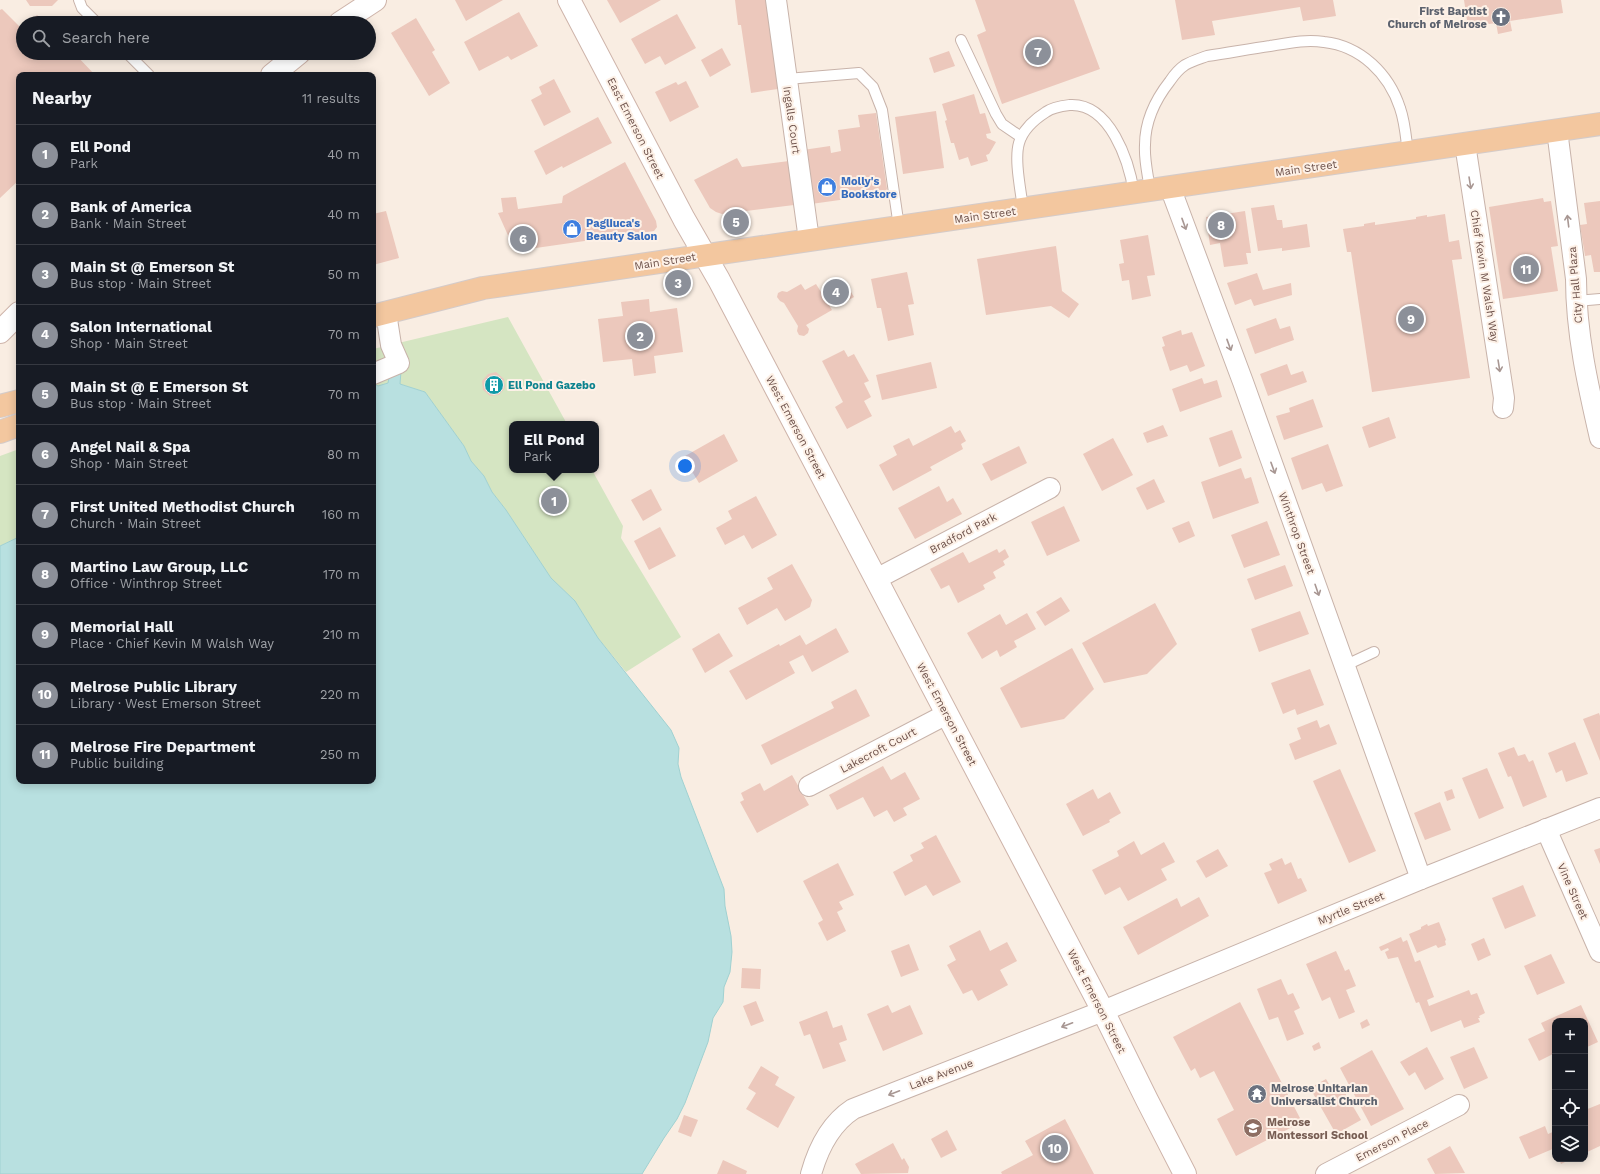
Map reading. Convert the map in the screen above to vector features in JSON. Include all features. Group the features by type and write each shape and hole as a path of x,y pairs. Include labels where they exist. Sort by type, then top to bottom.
{"main road":[{"name":"Main Street","path":"380,314 483,288 1600,124"},
{"path":"0,406 16,402"},
{"path":"0,432 16,426"}],"street":[{"name":"East Emerson Street","path":"569,0 684,220 705,255"},
{"name":"Ingalls Court","path":"776,0 809,240"},
{"path":"348,16 361,4"},
{"path":"276,72 290,60"},
{"name":"City Hall Plaza","path":"1557,130 1576,279 1576,301 1579,333 1600,438"},
{"name":"Chief Kevin M Walsh Way","path":"1465,144 1504,398 1503,408"},
{"name":"Winthrop Street","path":"1151,190 1248,396 1421,880"},
{"name":"West Emerson Street","path":"705,255 1103,1011 1185,1174"},
{"path":"376,373 399,362 380,314"},
{"path":"0,332 16,316"},
{"name":"Bradford Park","path":"876,579 1050,488"},
{"name":"Lakecroft Court","path":"809,786 947,714"},
{"name":"Myrtle Street","path":"1103,1011 1600,808"},
{"name":"Vine Street","path":"1546,829 1600,952"},
{"name":"Lake Avenue","path":"811,1174 820,1148 832,1128 839,1119 853,1109 1103,1011"},
{"name":"Emerson Place","path":"1326,1174 1459,1105"}],"lane":[{"path":"79,0 82,8 89,16"},
{"path":"961,40 1002,124 1021,137"},
{"path":"1151,190 1145,147 1147,126 1157,98 1175,73 1193,60 1207,56 1299,42 1325,42 1340,45 1353,50 1380,71 1400,108 1408,153"},
{"path":"134,60 146,72"},
{"path":"787,79 859,73 873,87 882,110 899,227"},
{"path":"1023,209 1018,150 1021,137 1035,120 1050,110 1062,106 1084,106 1092,110 1109,128 1126,157 1151,190"},
{"path":"1576,301 1600,299"},
{"path":"1344,666 1374,652"}],"green space":[{"path":"508,317 565,421 509,421 509,473 594,473 623,526 621,538 681,637 626,672 598,638 575,601 551,578 506,510 492,492 484,476 471,461 464,446 425,392 400,384 401,371 388,383 378,386 376,385 376,348"},
{"path":"16,450 16,538 0,546 0,456"}],"water":[{"path":"401,371 400,384 425,392 464,446 471,461 484,476 492,492 506,510 551,578 575,601 598,638 671,730 679,748 678,764 681,777 724,889 732,952 730,972 724,987 723,1002 713,1018 708,1042 685,1103 677,1119 642,1174 0,1174 0,546 16,538 16,784 376,784 376,385 378,386 388,383 390,372"}],"building":[{"path":"26,0 58,0 52,6 30,6"},
{"path":"455,0 503,0 466,21"},
{"path":"607,0 661,0 620,23"},
{"path":"735,0 766,0 778,89 751,93 741,25 738,25"},
{"path":"975,0 1074,0 1100,69 1002,104 977,35 986,31"},
{"path":"1175,0 1333,0 1336,16 1303,21 1300,7 1212,21 1215,35 1182,40"},
{"name":"First Baptist Church of Melrose","path":"1464,0 1561,0 1563,13 1510,21 1512,31 1498,34 1496,23 1468,27"},
{"path":"2,9 16,23 16,60 81,60 92,72 16,72 16,183 0,198 0,10"},
{"path":"519,12 538,46 511,60 508,56 479,71 464,42"},
{"path":"677,14 696,48 665,65 660,56 645,64 631,39"},
{"path":"416,18 435,50 432,52 450,83 429,96 391,33"},
{"path":"722,48 731,65 710,77 701,60"},
{"path":"949,51 955,66 934,73 929,58"},
{"path":"554,79 571,112 544,126 531,100 542,94 539,87"},
{"path":"686,81 699,107 670,122 655,92 676,82 678,85"},
{"path":"974,94 980,114 985,113 991,133 986,134 987,138 996,142 989,154 986,155 988,161 971,166 968,157 959,160 954,143 951,143 945,121 947,120 942,104"},
{"path":"936,111 944,168 903,174 895,117"},
{"path":"876,113 887,189 883,194 811,204 803,150 830,146 831,153 841,151 838,130 860,127 858,115"},
{"path":"598,117 612,143 546,175 534,151"},
{"path":"737,158 742,167 789,161 794,205 722,214 710,208 694,180"},
{"path":"625,162 656,221 657,227 654,231 515,251 498,213 503,212 501,198 516,197 518,209 562,203 563,196"},
{"path":"1543,198 1544,202 1551,201 1558,246 1551,247 1558,291 1503,299 1489,207"},
{"path":"1600,201 1600,272 1594,272 1591,255 1585,256 1580,225 1587,224 1584,203"},
{"path":"1274,205 1277,220 1282,220 1283,228 1307,224 1310,247 1282,251 1282,248 1258,251 1251,208"},
{"path":"386,211 399,258 376,264 376,213"},
{"path":"1245,211 1251,253 1246,253 1248,264 1224,267 1220,243 1210,245 1206,217"},
{"path":"1445,214 1449,242 1459,240 1462,259 1452,260 1470,378 1372,392 1351,252 1347,252 1343,229 1364,226 1364,224 1375,222 1375,225 1416,219 1416,217 1427,215 1427,217"},
{"path":"1148,235 1155,275 1147,276 1151,296 1132,300 1129,280 1122,281 1119,264 1124,263 1120,240"},
{"path":"1056,246 1062,291 1079,304 1069,318 1051,306 986,315 977,259"},
{"path":"907,272 914,304 908,305 914,335 888,341 881,308 877,308 871,279"},
{"path":"1257,273 1263,290 1291,283 1292,295 1254,306 1251,299 1235,305 1227,283"},
{"path":"844,280 854,297 843,303 841,299 829,305 832,310 806,325 809,329 808,333 804,336 799,335 797,331 798,326 784,303 777,297 778,293 782,291 787,292 801,284 805,290 816,284 821,292"},
{"path":"649,299 650,312 677,308 683,352 654,356 656,373 634,376 632,359 603,362 598,319 623,316 621,302"},
{"path":"1276,318 1280,329 1290,326 1294,340 1255,354 1246,329"},
{"path":"1181,330 1182,335 1192,332 1205,366 1190,372 1187,365 1170,371 1162,347 1165,346 1162,337"},
{"path":"844,350 848,357 854,354 869,381 864,383 871,397 864,401 872,416 847,429 835,407 843,402 822,361"},
{"path":"931,362 937,388 882,400 876,375"},
{"path":"1287,364 1291,375 1303,371 1307,382 1268,396 1260,374"},
{"name":"Ell Pond Gazebo","path":"496,372 504,379 505,388 499,395 490,396 483,390 482,381 488,374"},
{"path":"1202,378 1204,384 1217,380 1222,397 1180,412 1172,389"},
{"path":"1313,399 1323,427 1284,440 1276,416 1290,412 1289,408"},
{"path":"1389,417 1396,438 1369,448 1362,427"},
{"path":"1163,425 1168,436 1147,443 1143,433"},
{"path":"951,426 955,433 960,430 966,441 961,444 963,449 930,467 932,470 893,491 879,465 897,455 893,446 909,438 913,446"},
{"path":"1232,430 1242,458 1219,467 1209,438"},
{"path":"724,434 738,461 699,483 693,473 686,476 678,460"},
{"path":"1113,438 1133,475 1102,491 1083,454"},
{"path":"1328,444 1343,486 1326,492 1322,483 1302,490 1291,458"},
{"path":"1019,446 1027,463 991,481 982,464"},
{"path":"1241,468 1245,479 1251,477 1259,503 1213,519 1201,482"},
{"path":"1154,479 1165,502 1147,510 1136,488"},
{"path":"939,486 947,502 953,498 962,514 915,539 898,508"},
{"path":"651,489 662,510 643,521 631,500"},
{"path":"756,496 777,535 752,549 744,535 725,545 716,528 732,519 728,511"},
{"path":"1064,506 1080,541 1047,556 1031,522"},
{"path":"1189,521 1195,536 1179,543 1172,528"},
{"path":"1267,521 1280,555 1244,568 1231,535"},
{"path":"660,527 676,556 649,570 634,541"},
{"path":"997,549 999,553 1005,549 1009,557 1003,561 1005,565 993,572 996,578 983,585 985,589 958,603 949,585 941,589 930,569 963,552 969,563"},
{"path":"792,564 812,600 810,607 785,621 777,608 747,625 738,608 773,589 767,578"},
{"path":"1285,565 1293,586 1255,600 1247,579"},
{"path":"1061,597 1070,611 1045,626 1036,612"},
{"path":"1155,603 1177,644 1147,674 1104,683 1082,643"},
{"path":"1300,611 1309,634 1259,652 1251,629"},
{"path":"1027,613 1036,629 1014,641 1017,647 1000,657 997,650 982,659 967,633 1000,614 1006,625"},
{"path":"836,628 849,652 812,672 803,655 789,662 795,673 746,700 729,671 779,644 780,646 800,635 806,645"},
{"path":"719,633 733,656 705,673 692,649"},
{"path":"1072,648 1094,689 1064,719 1021,728 1000,688"},
{"path":"1310,669 1324,705 1297,715 1295,709 1283,714 1271,683"},
{"path":"856,689 870,716 771,765 761,745 834,708 831,702"},
{"path":"1599,713 1600,716 1600,761 1583,719"},
{"path":"1317,720 1320,728 1329,724 1337,744 1295,760 1289,744 1301,739 1297,728"},
{"path":"1575,742 1588,774 1566,782 1562,770 1556,773 1548,753"},
{"path":"1514,747 1518,756 1525,754 1529,762 1533,760 1547,797 1523,807 1511,776 1508,777 1498,753"},
{"path":"883,766 891,780 905,772 920,799 903,808 907,815 894,822 887,810 874,817 863,797 837,810 829,795"},
{"path":"1487,768 1504,808 1479,819 1462,778"},
{"path":"1340,769 1376,851 1349,863 1313,781"},
{"path":"792,775 809,805 757,833 740,802 744,800 741,793 760,783 764,791"},
{"path":"1093,789 1098,799 1110,792 1121,813 1109,820 1110,822 1083,836 1066,804"},
{"path":"1452,789 1455,798 1447,801 1444,792"},
{"path":"1440,802 1451,830 1425,840 1414,813"},
{"path":"936,835 961,882 933,896 926,885 905,896 893,872 913,861 910,855 924,848 921,843"},
{"path":"1134,841 1141,855 1164,842 1175,862 1161,869 1167,880 1128,901 1120,887 1105,895 1092,870 1119,856 1117,851"},
{"path":"1600,848 1600,864 1594,850"},
{"path":"1218,849 1228,866 1206,878 1196,861"},
{"path":"1282,858 1285,865 1291,862 1298,879 1301,878 1307,891 1278,904 1264,873 1272,870 1269,864"},
{"path":"838,863 854,895 839,902 843,909 837,912 846,931 827,941 818,923 823,920 803,881"},
{"path":"1523,885 1536,916 1505,929 1492,898"},
{"path":"1199,897 1209,916 1138,955 1123,927 1177,898 1181,907"},
{"path":"1439,922 1446,940 1446,945 1438,948 1436,945 1417,953 1409,934 1421,929 1421,927 1427,924 1428,926"},
{"path":"980,930 990,951 1007,942 1017,961 1000,970 1008,985 978,1001 972,990 963,994 947,965 956,960 949,946"},
{"path":"1401,937 1403,942 1407,940 1415,962 1420,960 1434,997 1427,1000 1429,1006 1469,990 1471,995 1477,993 1485,1013 1479,1016 1480,1018 1478,1018 1480,1022 1464,1028 1461,1020 1431,1032 1419,1002 1416,1003 1398,957 1388,959 1385,952 1389,950 1388,948 1381,951 1379,947"},
{"path":"1484,938 1491,955 1478,961 1471,944"},
{"path":"909,944 919,970 901,977 891,951"},
{"path":"1336,951 1345,971 1349,969 1356,986 1346,990 1355,1012 1339,1019 1330,997 1322,1001 1306,964"},
{"path":"1551,954 1565,983 1537,995 1524,966"},
{"path":"742,968 761,969 760,989 741,988"},
{"path":"1281,979 1288,995 1293,993 1300,1008 1294,1011 1304,1034 1287,1041 1278,1017 1269,1020 1257,989"},
{"path":"756,1001 764,1021 751,1026 743,1006"},
{"name":"Melrose Unitarian Universalist Church","path":"1240,1002 1302,1122 1236,1156 1217,1119 1234,1110 1214,1071 1200,1078 1195,1068 1191,1071 1173,1037"},
{"path":"888,1005 892,1013 910,1005 923,1034 883,1051 867,1014"},
{"path":"1581,1005 1587,1018 1552,1018"},
{"path":"827,1011 833,1028 842,1025 847,1040 839,1043 846,1061 823,1069 810,1034 804,1036 799,1022"},
{"path":"1552,1018 1552,1054 1539,1061 1528,1039 1545,1031 1541,1023"},
{"path":"1367,1019 1370,1025 1362,1029 1360,1023"},
{"path":"1588,1020 1598,1042 1588,1047"},
{"path":"1319,1042 1321,1048 1314,1051 1312,1046"},
{"path":"1427,1047 1444,1079 1425,1090 1415,1072 1409,1076 1400,1062"},
{"path":"1474,1047 1488,1078 1464,1089 1450,1057"},
{"path":"1372,1050 1404,1109 1371,1126 1340,1068"},
{"path":"761,1066 779,1077 775,1085 795,1097 778,1128 746,1109 756,1093 748,1088"},
{"path":"1326,1079 1333,1091 1341,1086 1361,1120 1336,1134 1310,1088"},
{"path":"1600,1104 1600,1146 1588,1152 1588,1126 1588,1109"},
{"path":"684,1115 698,1120 691,1137 678,1132"},
{"path":"1065,1119 1094,1174 1002,1174 1001,1172 1033,1155 1025,1141"},
{"path":"1545,1126 1548,1134 1552,1132 1552,1149 1529,1159 1519,1137"},
{"path":"947,1130 957,1150 941,1158 931,1139"},
{"path":"893,1143 902,1160 904,1158 909,1167 908,1173 861,1174 855,1164"},
{"path":"1450,1146 1465,1173 1435,1174 1427,1159"},
{"path":"723,1160 747,1171 746,1174 717,1174"}],"place":[{"name":"First Baptist Church of Melrose","path":"1501,17"},
{"name":"First United Methodist Church","path":"1038,52"},
{"name":"Molly's Bookstore","path":"827,187"},
{"name":"Main St @ E Emerson St","path":"736,222"},
{"name":"Martino Law Group, LLC","path":"1221,225"},
{"name":"Pagliuca's Beauty Salon","path":"572,229"},
{"name":"Angel Nail & Spa","path":"523,239"},
{"name":"Melrose Fire Department","path":"1526,269"},
{"name":"Main St @ Emerson St","path":"678,283"},
{"name":"Salon International","path":"836,292"},
{"name":"Memorial Hall","path":"1411,319"},
{"name":"Bank of America","path":"640,336"},
{"name":"Ell Pond Gazebo","path":"494,385"},
{"name":"Ell Pond","path":"554,501"},
{"name":"Melrose Unitarian Universalist Church","path":"1257,1094"},
{"name":"Melrose Montessori School","path":"1253,1128"},
{"name":"Melrose Public Library","path":"1055,1148"}]}
